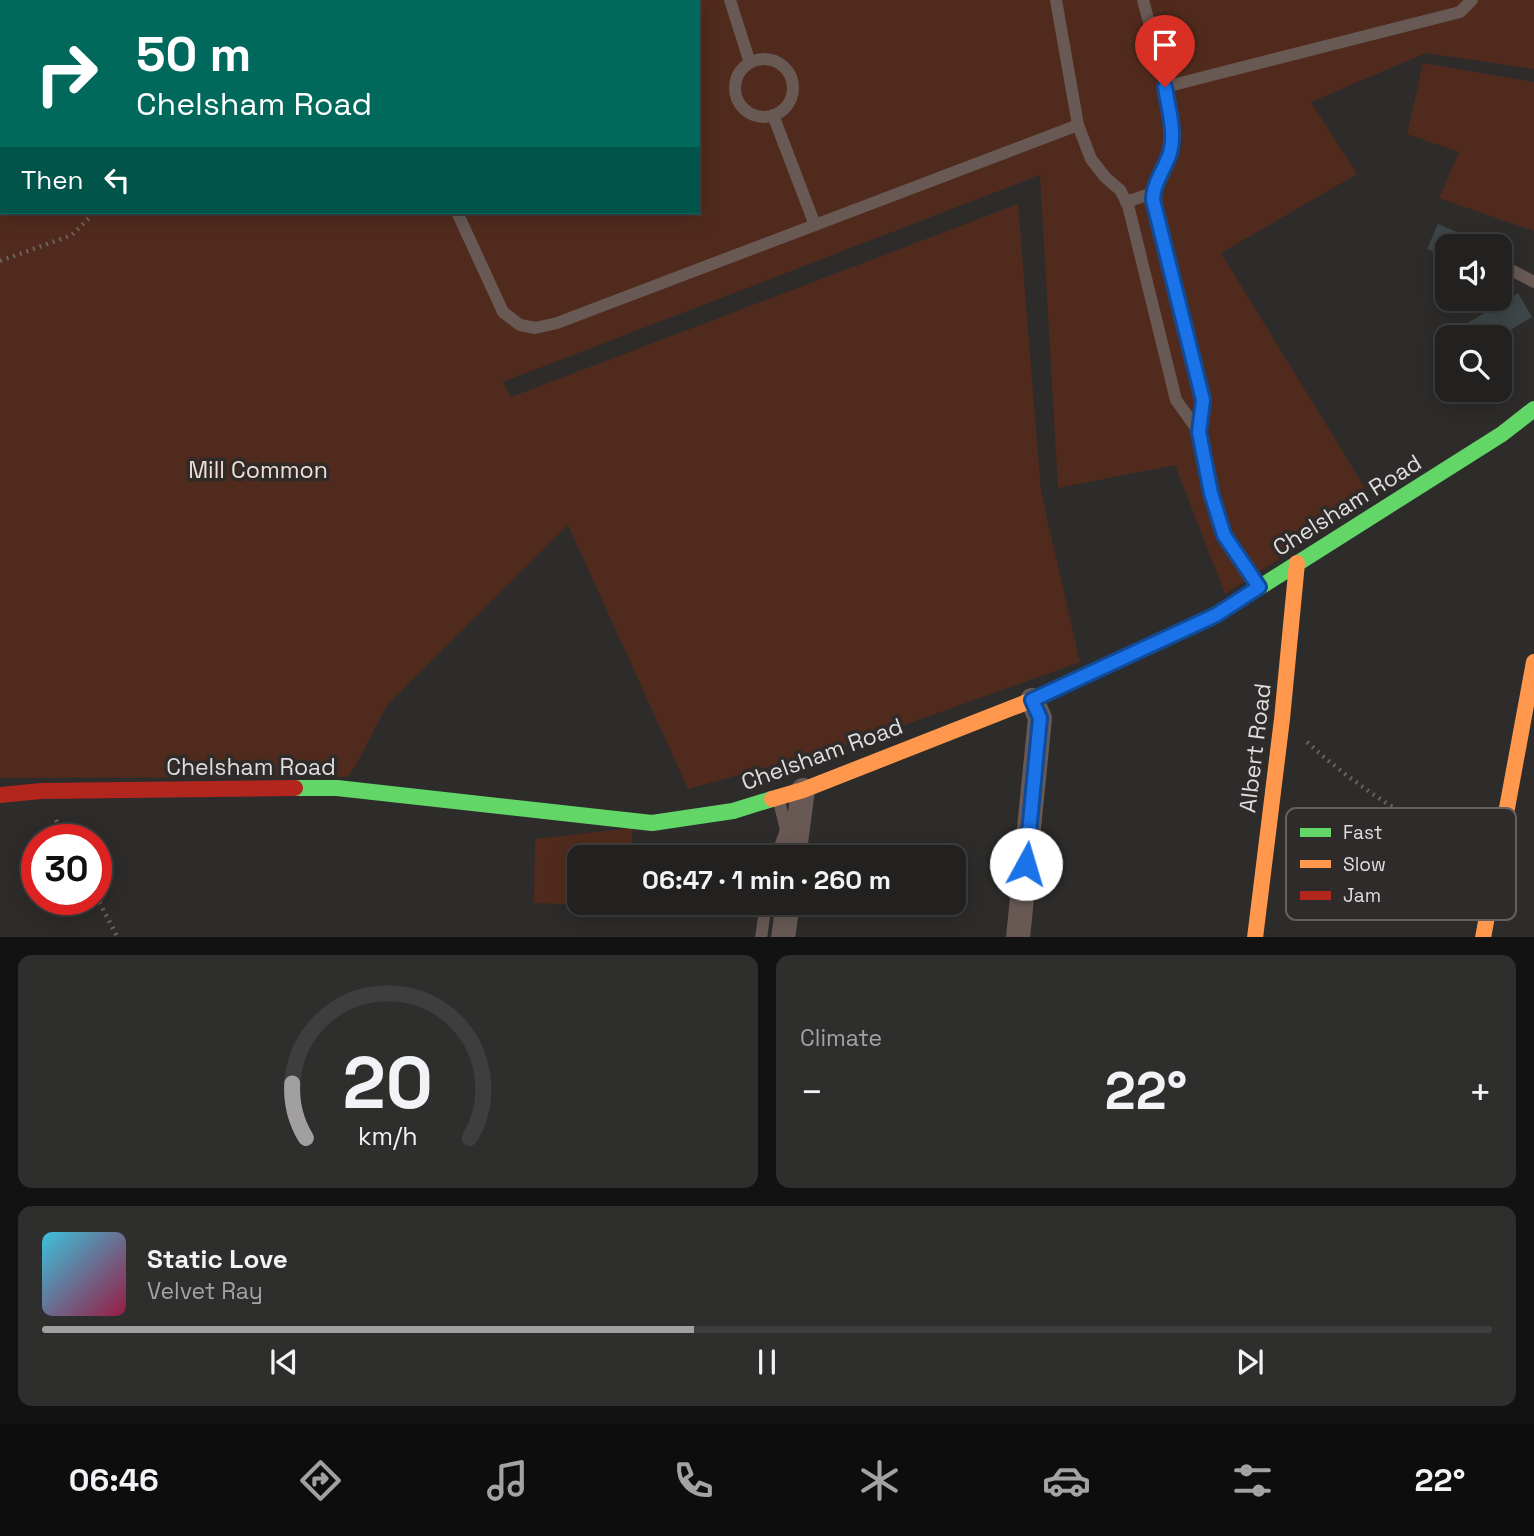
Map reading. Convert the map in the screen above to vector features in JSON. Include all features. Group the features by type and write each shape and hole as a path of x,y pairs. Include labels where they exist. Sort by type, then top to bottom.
{"street":[{"name":"Chelsham Road","path":"0,795 41,791 337,788 652,823 733,811 803,790 1032,700 1216,615 1502,434 1534,409"},
{"name":"Albert Road","path":"1255,937 1282,719 1297,563"},
{"path":"1507,808 1534,662"},
{"path":"1018,937 1040,718 1032,700"},
{"path":"796,845 803,790"},
{"path":"783,937 786,915"}],"lane":[{"path":"730,0 750,62"},
{"path":"1056,0 1078,125 1091,159 1105,177 1121,190 1126,202 1175,400 1199,432"},
{"path":"1143,0 1165,87 1171,124 1170,152 1153,193 1203,400 1199,432 1211,493 1224,535 1259,587"},
{"path":"1165,87 1460,12 1472,0"},
{"path":"768,60 777,63 790,77 792,95 788,104 773,116 764,117 746,111 736,95 737,77 750,62 768,60"},
{"path":"773,116 815,225"},
{"path":"458,214 503,312 520,325 535,328 557,323 1078,125"},
{"path":"1126,202 1153,193"},
{"path":"1512,271 1534,282"},
{"path":"778,797 786,830 781,845"},
{"path":"761,937 764,915"}],"path":[{"path":"0,261 72,235 92,214"},
{"path":"1282,719 1326,759 1394,808"},
{"path":"106,915 118,937"}],"green space":[{"name":"Mill Common","path":"700,0 1534,0 1534,69 1426,53 1311,102 1357,174 1221,253 1365,488 1366,503 1225,594 1175,465 1058,488 1040,175 503,382 511,397 1018,204 1041,492 1080,662 854,743 688,789 568,525 387,705 355,767 347,777 0,778 0,214 700,214"},
{"path":"1423,63 1534,82 1534,231 1439,198 1459,152 1407,134"},
{"path":"633,828 631,845 567,845 567,904 534,903 535,839"}],"building":[{"path":"1438,224 1462,234 1435,234 1435,252 1427,249"},
{"path":"1518,293 1532,317 1512,329 1512,325 1467,325 1488,311 1512,311 1512,297"}],"traffic: fast":[{"path":"1260,587 1502,434 1534,409"},
{"path":"295,788 337,788 652,823 733,811 772,799"}],"traffic: slow":[{"path":"1255,937 1282,719 1297,563"},
{"path":"772,799 803,790 1032,700 1216,615 1260,587"},
{"path":"1507,808 1534,662"},
{"path":"1483,937 1486,920"}],"traffic: jam":[{"path":"0,795 41,791 295,788"}],"route":[{"path":"1026,864 1040,718 1032,700 1216,615 1259,587 1224,535 1211,493 1199,432 1203,400 1153,200 1153,193 1170,152 1171,124 1165,87"}]}
